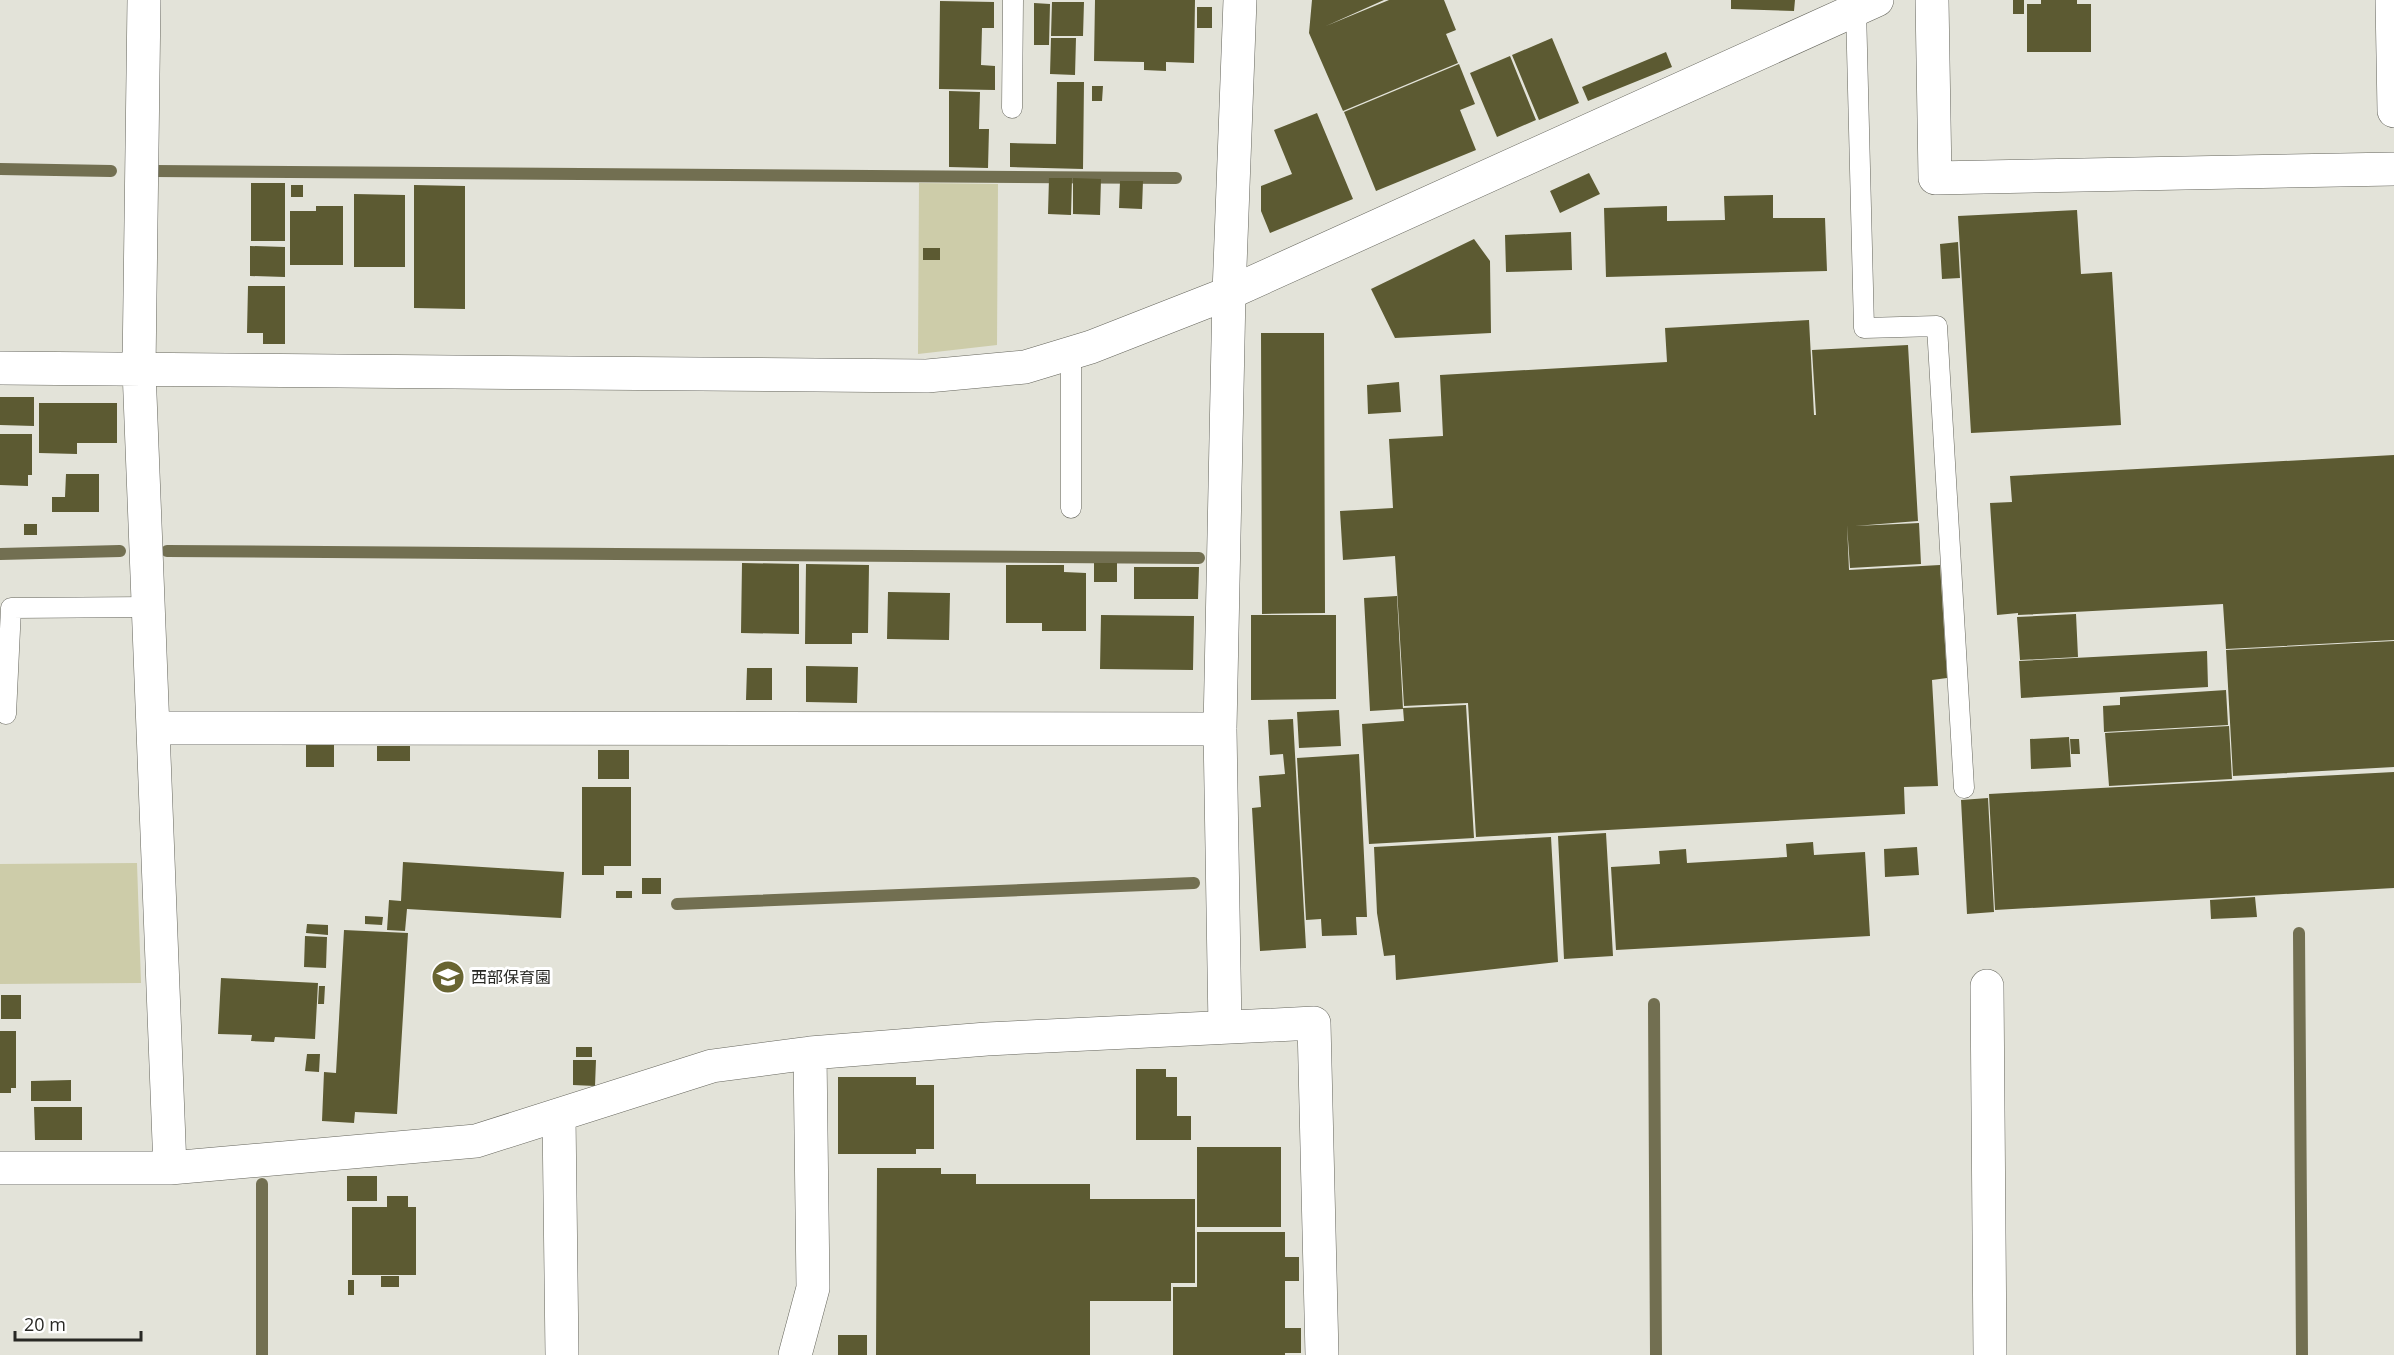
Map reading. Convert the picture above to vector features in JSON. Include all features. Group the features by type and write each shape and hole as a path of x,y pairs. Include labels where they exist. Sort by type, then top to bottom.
{"street":[{"path":"144,0 139,369 170,1168"},
{"path":"1225,1028 1220,729 1229,293 1240,0"},
{"path":"1932,0 1935,178 2394,169"},
{"path":"2392,0 2394,111"},
{"path":"0,368 927,376 1025,367 1071,354 1229,293 1866,5"},
{"path":"153,728 1220,729"},
{"path":"1987,986 1990,1355"},
{"path":"0,1168 170,1168 476,1141 712,1066 810,1053 987,1039 1314,1023 1322,1355"},
{"path":"795,1355 813,1288 810,1053"},
{"path":"559,1116 562,1355"}],"lane":[{"path":"1012,108 1013,0"},
{"path":"1866,5 1864,328 1937,326 1964,788"},
{"path":"1071,354 1071,508"},
{"path":"6,714 11,608 148,608"}],"green space":[{"path":"919,183 998,184 997,345 918,354"},
{"path":"137,863 141,983 0,984 0,864"}],"building":[{"path":"1095,0 1195,0 1194,63 1166,62 1166,71 1144,70 1144,62 1094,61"},
{"path":"1312,0 1384,0 1326,26 1389,0 1444,0 1456,30 1446,34 1458,63 1343,111 1309,33"},
{"path":"1731,0 1795,0 1794,11 1731,9"},
{"path":"2013,0 2024,0 2024,14 2013,14"},
{"path":"2041,0 2077,0 2077,4 2091,4 2091,52 2027,52 2027,4 2041,4"},
{"path":"940,1 994,2 994,28 982,28 981,65 995,66 995,90 939,89"},
{"path":"1052,2 1084,2 1083,36 1051,36"},
{"path":"1034,3 1050,4 1049,45 1034,45"},
{"path":"1197,7 1212,7 1212,28 1197,28"},
{"path":"1051,38 1076,38 1075,75 1050,74"},
{"path":"1552,38 1579,103 1539,120 1512,55"},
{"path":"1666,52 1672,67 1588,101 1582,87"},
{"path":"1510,56 1536,120 1497,137 1470,73"},
{"path":"1459,64 1475,104 1460,110 1476,150 1376,191 1344,112"},
{"path":"1057,82 1084,82 1083,169 1010,167 1010,143 1056,144"},
{"path":"1092,86 1103,86 1102,101 1092,101"},
{"path":"949,91 980,92 979,129 989,129 988,168 949,167"},
{"path":"1317,113 1353,199 1270,233 1261,211 1261,186 1292,174 1274,130"},
{"path":"1589,173 1600,194 1560,213 1550,191"},
{"path":"1049,178 1072,178 1071,215 1048,214"},
{"path":"1073,178 1101,179 1100,215 1073,214"},
{"path":"1120,181 1143,181 1142,209 1119,208"},
{"path":"251,183 285,183 285,241 251,241"},
{"path":"291,185 303,185 303,197 291,197"},
{"path":"414,185 465,186 465,309 414,308"},
{"path":"354,194 405,195 405,267 354,267"},
{"path":"1773,195 1773,218 1825,218 1827,271 1606,277 1604,208 1667,206 1667,221 1725,220 1724,196"},
{"path":"316,206 343,206 343,265 290,265 290,211 316,211"},
{"path":"2077,210 2081,274 2112,272 2121,425 1971,433 1958,216"},
{"path":"1571,232 1572,270 1506,272 1505,235"},
{"path":"1474,239 1490,261 1491,333 1395,338 1371,289"},
{"path":"1958,242 1960,278 1942,279 1940,244"},
{"path":"250,246 285,247 285,277 250,276"},
{"path":"923,248 940,248 940,260 923,260"},
{"path":"248,286 285,286 285,344 263,344 263,333 247,333"},
{"path":"1809,320 1814,415 1816,415 1812,350 1908,345 1918,521 1855,526 1919,523 1921,564 1850,568 1847,525 1849,570 1940,565 1947,678 1932,680 1938,786 1904,787 1905,814 1476,837 1468,703 1404,706 1395,556 1343,560 1340,511 1393,508 1389,439 1443,436 1440,375 1667,362 1665,328"},
{"path":"1261,333 1324,333 1325,613 1262,614"},
{"path":"1399,382 1401,412 1368,414 1367,385"},
{"path":"0,397 34,397 34,426 0,425"},
{"path":"39,403 117,403 117,443 77,443 77,454 39,453"},
{"path":"0,434 32,434 32,475 28,475 28,486 0,485"},
{"path":"2394,455 2394,640 2226,649 2223,604 1997,615 1990,503 2012,502 2010,476"},
{"path":"66,474 99,474 99,512 52,512 52,497 65,497"},
{"path":"24,524 37,524 37,535 24,535"},
{"path":"742,563 799,564 799,634 741,633"},
{"path":"1094,563 1117,563 1117,582 1094,582"},
{"path":"806,564 869,565 868,633 852,633 852,644 805,644"},
{"path":"1006,565 1064,565 1064,572 1086,573 1086,631 1042,631 1042,623 1006,623"},
{"path":"1134,567 1199,567 1198,599 1134,599"},
{"path":"888,592 950,593 949,640 887,639"},
{"path":"1397,596 1403,709 1370,711 1364,598"},
{"path":"2076,614 2078,657 2020,660 2017,617"},
{"path":"1101,615 1194,616 1193,670 1100,669"},
{"path":"1251,615 1336,615 1336,699 1251,700"},
{"path":"2394,641 2394,767 2233,776 2226,650"},
{"path":"2207,651 2208,687 2021,698 2019,661"},
{"path":"806,666 858,667 857,703 806,702"},
{"path":"747,668 772,668 772,700 746,700"},
{"path":"2226,690 2228,725 2104,732 2103,706 2120,705 2120,697"},
{"path":"1466,705 1474,838 1369,844 1362,724 1404,721 1403,708"},
{"path":"1339,710 1341,746 1299,748 1297,712"},
{"path":"1293,719 1306,948 1260,951 1252,808 1261,807 1259,776 1285,774 1283,754 1270,755 1268,720"},
{"path":"2229,726 2232,779 2109,786 2105,733"},
{"path":"2069,737 2071,767 2031,769 2030,739"},
{"path":"2070,739 2079,739 2080,754 2071,754"},
{"path":"306,740 334,741 334,767 306,767"},
{"path":"377,746 410,746 410,761 377,761"},
{"path":"598,750 629,750 629,779 598,779"},
{"path":"1359,754 1367,917 1356,917 1357,935 1322,936 1321,919 1306,920 1297,758"},
{"path":"2394,772 2394,888 1995,910 1989,794"},
{"path":"582,787 631,787 631,866 604,866 604,875 582,875"},
{"path":"1988,798 1994,912 1967,914 1961,800"},
{"path":"1606,833 1613,956 1564,959 1558,836"},
{"path":"1551,837 1558,962 1396,980 1395,955 1384,956 1377,913 1374,847"},
{"path":"1813,842 1814,855 1865,852 1870,936 1616,950 1611,867 1660,864 1659,851 1686,849 1687,863 1787,857 1786,844"},
{"path":"1917,847 1919,875 1885,877 1884,849"},
{"path":"403,862 564,872 561,918 407,909 405,931 387,930 389,900 401,901"},
{"path":"642,878 661,878 661,894 642,894"},
{"path":"616,891 632,891 632,898 616,898"},
{"path":"2255,897 2257,917 2211,919 2210,900"},
{"path":"365,916 383,917 382,925 365,924"},
{"path":"307,924 328,925 328,935 306,933"},
{"path":"344,930 408,933 397,1114 355,1112 354,1123 322,1121 324,1072 336,1073"},
{"path":"305,936 327,937 326,968 304,967"},
{"path":"221,978 318,983 315,1039 275,1037 274,1042 251,1041 252,1035 218,1034"},
{"path":"319,986 325,986 324,1004 318,1004"},
{"path":"1,995 21,995 21,1019 1,1019"},
{"path":"0,1031 16,1031 16,1088 11,1088 11,1093 0,1093"},
{"path":"576,1047 592,1047 592,1057 576,1057"},
{"path":"307,1054 320,1054 319,1072 305,1071"},
{"path":"573,1060 596,1060 595,1086 573,1085"},
{"path":"1136,1069 1166,1069 1166,1077 1177,1077 1177,1116 1191,1116 1191,1140 1136,1140"},
{"path":"838,1077 916,1077 916,1085 934,1085 934,1149 916,1149 916,1154 838,1154"},
{"path":"71,1080 71,1101 31,1101 31,1081"},
{"path":"34,1107 82,1107 82,1140 35,1140"},
{"path":"1197,1147 1281,1147 1281,1227 1197,1227"},
{"path":"877,1168 941,1168 941,1174 976,1174 976,1184 1090,1184 1090,1199 1195,1199 1195,1283 1171,1283 1171,1301 1090,1301 1090,1355 876,1355"},
{"path":"347,1176 377,1176 377,1201 347,1201"},
{"path":"387,1196 408,1196 408,1207 416,1207 416,1275 352,1275 352,1207 387,1207"},
{"path":"1197,1232 1285,1232 1285,1257 1299,1257 1299,1281 1285,1281 1285,1328 1301,1328 1301,1353 1173,1355 1173,1287 1197,1287"},
{"path":"381,1276 399,1276 399,1287 381,1287"},
{"path":"348,1280 354,1280 354,1295 348,1295"},
{"path":"838,1335 867,1335 867,1355 838,1355"}],"waterway":[{"path":"0,169 111,171"},
{"path":"155,171 1176,178"},
{"path":"0,554 120,551"},
{"path":"167,551 1199,558"},
{"path":"677,904 1194,883"},
{"path":"2299,933 2302,1355"},
{"path":"1654,1004 1656,1355"},
{"path":"262,1184 262,1355"}],"place":[{"name":"西部保育園","path":"448,977"}]}
